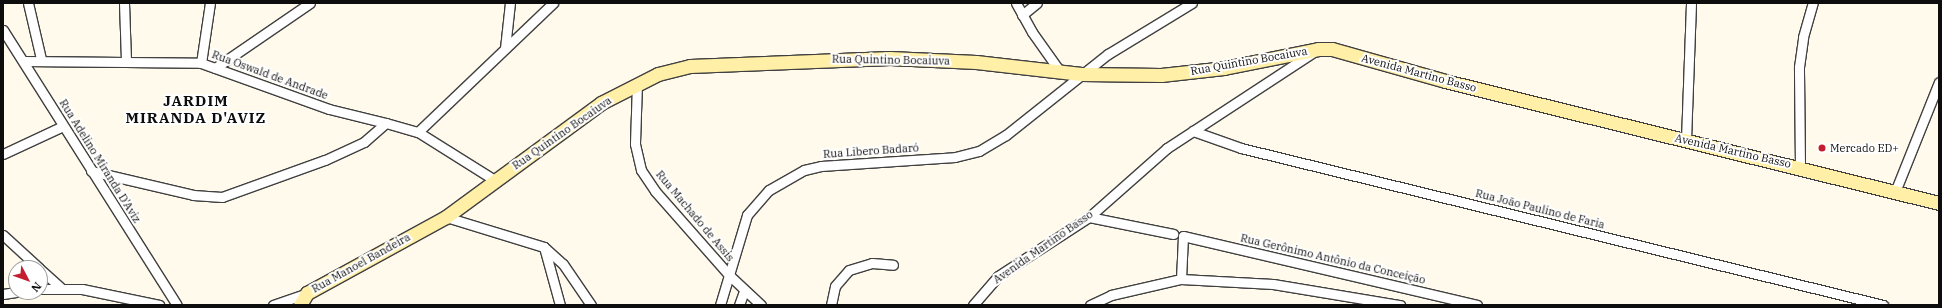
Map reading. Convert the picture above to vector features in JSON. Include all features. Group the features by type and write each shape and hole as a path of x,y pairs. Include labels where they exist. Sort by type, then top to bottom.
{"street":[{"path":"28,3 41,59"},
{"path":"124,3 126,61"},
{"path":"201,63 210,3"},
{"path":"215,68 310,3"},
{"path":"505,48 510,3"},
{"path":"418,132 553,3"},
{"path":"1022,14 1037,3"},
{"name":"Rua Libero Badaró","path":"720,305 747,215 769,190 789,178 821,166 954,157 979,151 1006,135 1108,54 1192,3"},
{"path":"1686,140 1691,3"},
{"path":"1800,167 1799,67 1802,37 1813,3"},
{"path":"1015,4 1059,70"},
{"name":"Rua Adelino Miranda D'Aviz","path":"3,30 177,305"},
{"name":"Rua Quintino Bocaiuva","path":"496,181 601,103 658,74 690,66 791,60 890,58 1059,70 1081,74 1161,75 1224,68 1318,49"},
{"name":"Avenida Martino Basso","path":"973,305 998,276 1089,217 1162,152 1318,49 1347,53 1445,81 1800,167 1939,203"},
{"name":"Rua Oswald de Andrade","path":"24,61 41,59 201,63 329,109 418,132 496,181"},
{"path":"1895,192 1939,82"},
{"name":"Rua Machado de Assis","path":"638,83 635,144 641,170 655,191 729,275 744,291 761,305"},
{"path":"91,171 193,196 222,197 331,157 364,142 386,123"},
{"path":"3,154 63,126"},
{"name":"Rua João Paulino de Faria","path":"1193,131 1241,148 1883,305"},
{"name":"Rua Manoel Bandeira","path":"273,305 307,293 446,217 496,181"},
{"path":"446,217 544,247 564,264 591,305"},
{"path":"1089,217 1173,234"},
{"path":"3,234 31,260"},
{"name":"Rua Gerônimo Antônio da Conceição","path":"1181,279 1183,236 1477,305"},
{"path":"544,247 560,305"},
{"path":"831,305 834,286 850,270 872,263 893,265"},
{"path":"48,276 60,287"},
{"path":"1090,305 1111,295 1181,279 1273,284 1400,305"},
{"path":"48,288 60,287 82,289 160,305"},
{"path":"739,305 744,291"},
{"path":"300,305 307,293"}],"place":[{"name":"Mercado ED+","path":"1822,148"}],"district":[{"name":"JARDIM MIRANDA D'AVIZ","path":"196,108"}]}
